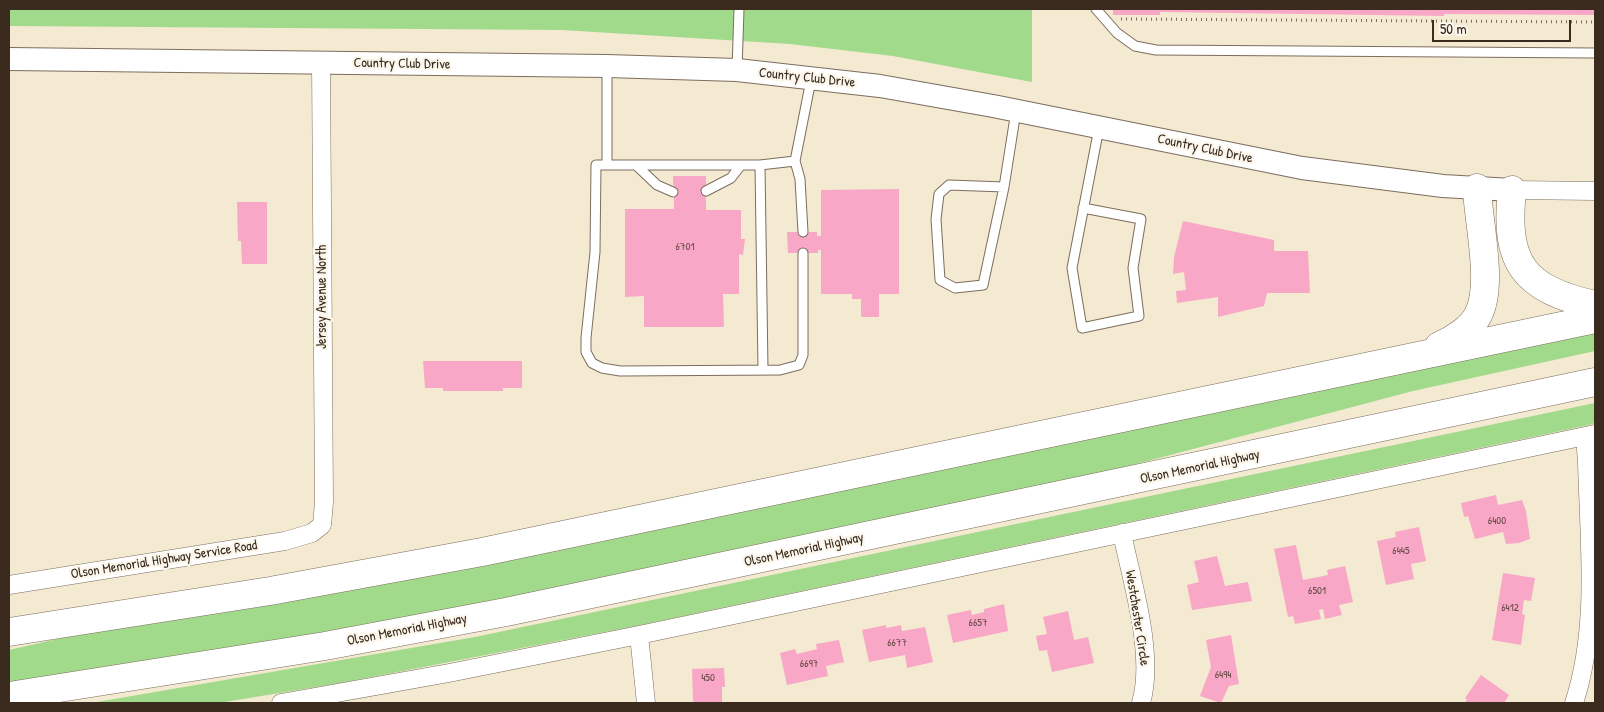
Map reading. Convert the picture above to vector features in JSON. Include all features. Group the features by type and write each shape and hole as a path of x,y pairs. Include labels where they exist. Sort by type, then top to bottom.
{"highway":[{"path":"1416,356 1444,344 1463,331 1472,324 1482,305 1483,252 1477,188"},
{"path":"1512,190 1509,222 1510,238 1514,253 1523,269 1538,283 1556,294 1595,305"},
{"path":"9,632 270,591 482,552 1595,319"},
{"name":"Olson Memorial Highway","path":"9,696 316,647 515,610 1595,382"}],"street":[{"name":"Country Club Drive","path":"9,59 608,66 737,70 880,86 1100,127 1302,168 1364,177 1477,188 1595,191"},
{"name":"Jersey Avenue North","path":"318,530 324,518 321,62"},
{"path":"282,703 440,675 640,635 1590,435 1587,462 1589,626 1583,672 1574,703"},
{"name":"Olson Memorial Highway Service Road","path":"9,584 217,553 285,541 318,530"},
{"name":"Westchester Circle","path":"1122,533 1145,653 1145,685 1141,703"},
{"path":"640,635 646,703"}],"lane":[{"path":"737,70 739,9"},
{"path":"1096,9 1117,33 1135,46 1156,50 1595,53"},
{"path":"607,165 608,66"},
{"path":"803,232 800,179 795,161 811,77"},
{"path":"1004,187 949,185 939,194 936,219 940,280 955,288 983,284 1004,187 1016,111"},
{"path":"1083,208 1141,219 1133,268 1139,316 1082,328 1072,268 1083,208 1100,127"},
{"path":"795,161 760,165 596,165 595,252 586,352 592,363 602,368 620,371 763,369 790,368 799,365 803,355 803,253"},
{"path":"636,165 656,185 673,192"},
{"path":"706,191 731,178 741,165"},
{"path":"760,165 763,369"}],"path":[{"path":"1103,18 1595,22"}],"green space":[{"path":"9,9 1032,9 1032,82 893,56 790,44 562,30 9,26"},
{"path":"1595,331 1595,351 1413,391 1121,468 967,503 434,613 211,652 9,683 9,650 66,637"},
{"path":"1595,403 1595,423 1589,425 636,626 346,682 219,703 91,703 475,637"}],"building":[{"path":"1113,9 1595,9 1595,15 1444,14 1444,16 1160,12 1160,15 1113,15"},
{"path":"673,176 706,176 706,210 741,210 741,239 745,239 743,255 739,254 739,294 723,294 724,327 644,327 644,296 625,297 625,209 674,209"},
{"path":"899,189 899,294 879,294 879,317 861,317 861,299 852,299 852,294 821,294 821,250 818,250 818,253 788,253 787,232 817,232 817,236 821,236 821,190"},
{"path":"237,202 267,202 267,264 242,264 241,241 238,241"},
{"path":"1183,221 1274,240 1274,251 1308,251 1310,293 1267,293 1264,306 1218,317 1218,297 1177,303 1176,291 1186,290 1184,272 1173,274 1174,257"},
{"path":"423,361 522,361 522,388 503,388 503,391 443,391 443,388 425,388"},
{"path":"1496,495 1498,505 1522,500 1526,511 1530,539 1519,543 1506,544 1503,532 1475,539 1468,516 1464,517 1461,503"},
{"path":"1419,527 1426,561 1411,564 1414,579 1386,585 1377,541 1396,537 1395,532"},
{"path":"1296,545 1303,580 1328,575 1327,570 1345,566 1353,602 1339,605 1342,615 1325,619 1323,609 1319,610 1321,619 1295,624 1293,616 1288,617 1274,549"},
{"path":"1217,556 1225,586 1248,582 1252,601 1192,610 1187,585 1199,582 1194,561"},
{"path":"1503,573 1535,578 1531,601 1524,600 1522,614 1525,615 1521,645 1492,640"},
{"path":"1004,604 1008,631 953,643 947,615 971,610 972,615 984,612 984,609"},
{"path":"1068,611 1074,640 1088,637 1094,663 1052,672 1047,650 1039,651 1036,636 1047,634 1043,617"},
{"path":"886,625 886,628 901,625 902,631 925,627 933,662 907,668 905,655 869,662 862,630"},
{"path":"1231,635 1239,684 1229,686 1221,703 1200,696 1211,667 1206,640"},
{"path":"839,640 844,662 826,666 828,676 787,685 780,653 795,649 797,654 817,649 816,644"},
{"path":"724,668 725,687 722,687 722,703 693,703 692,669"},
{"path":"1481,675 1509,695 1504,703 1465,703 1467,699 1465,698"}]}
